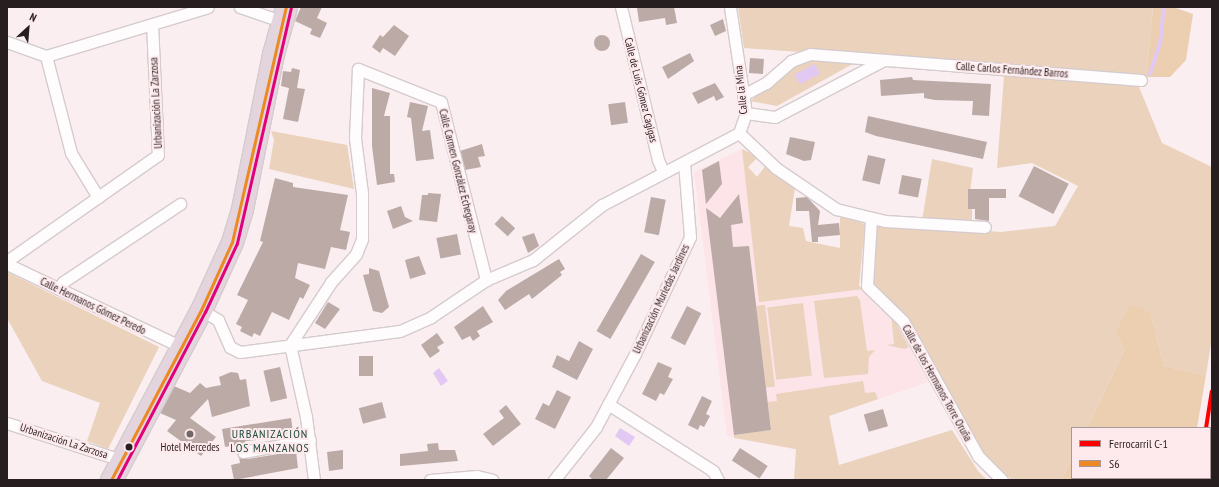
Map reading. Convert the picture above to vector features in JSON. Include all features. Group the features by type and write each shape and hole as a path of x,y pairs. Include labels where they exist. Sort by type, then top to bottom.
{"highway":[{"path":"111,480 120,470 161,383 201,310 232,242 242,209 283,11"}],"street":[{"path":"7,42 46,56 208,7"},
{"path":"240,7 283,11"},
{"name":"Calle de Luis Gómez Cagigas","path":"621,7 658,160 663,172"},
{"name":"Calle la Mina","path":"730,7 746,113 739,133"},
{"name":"Urbanización La Zarzosa","path":"7,261 158,155 152,25"},
{"name":"Calle Carlos Fernández Barros","path":"743,95 766,83 802,55 1141,80"},
{"path":"46,56 71,153 98,197"},
{"path":"746,113 775,117 882,61"},
{"name":"Calle Carmen González Echegaray","path":"290,345 331,282 356,254 362,239 362,193 355,138 358,69 441,102 486,280"},
{"path":"201,310 218,320 230,347 236,351 400,331 431,317 486,280 504,274 547,252 591,212 663,172 684,163 739,133 776,168 824,203 871,219 985,227"},
{"name":"Urbanización Muriedas Jardines","path":"554,480 596,427 690,237 684,163"},
{"path":"59,289 63,282 180,204"},
{"name":"Calle de los Hermanos Torre Oruña","path":"871,219 867,286 907,327 978,456 1002,480"},
{"name":"Calle Hermanos Gómez Peredo","path":"7,264 180,346"},
{"path":"290,345 310,440 314,480"},
{"path":"608,404 712,471 718,480"},
{"name":"Urbanización La Zarzosa","path":"7,423 120,470"},
{"path":"243,452 310,440"},
{"path":"430,480 477,476 493,480"}],"shaded area":[{"path":"738,7 1153,7 1146,77 744,48"},
{"path":"1153,7 1173,7 1193,14 1186,60 1170,77 1146,77"},
{"path":"804,59 858,61 777,106 750,101"},
{"path":"815,64 820,74 800,84 795,74"},
{"path":"1004,76 1137,82 1162,143 1212,167 1212,338 1206,375 1164,366 1151,315 1116,332 1124,351 1087,427 1071,427 1071,460 1061,480 1012,480 984,454 914,329 871,285 873,226 878,224 1001,232 1055,226 1078,186 1032,163 997,168"},
{"path":"271,131 347,145 354,189 269,169 274,140"},
{"path":"742,149 758,157 748,167 757,176 753,240 861,287 879,309 891,314 928,382 829,416 836,451 797,450 727,436 694,172"},
{"path":"742,149 758,157 748,167 757,177 766,165 795,188 789,226 803,228 806,241 840,248 840,216 865,224 859,286 863,289 759,302"},
{"path":"932,159 973,168 968,209 972,209 972,223 922,221"},
{"path":"7,272 159,347 108,449 87,441 100,403 42,381 7,318"},
{"path":"857,296 860,300 867,351 875,350 869,357 868,374 824,378 814,301"},
{"path":"803,303 812,375 776,380 767,307"},
{"path":"765,305 775,386 766,387 756,306"},
{"path":"1130,305 1142,308 1151,315 1164,366 1206,375 1197,427 1087,427 1124,351 1116,332"},
{"path":"891,314 909,347 904,349 887,345 894,344"},
{"path":"439,368 448,381 441,386 433,373"},
{"path":"1212,377 1212,480 1197,480 1211,479 1211,427 1204,427"},
{"path":"863,381 865,393 875,392 878,399 829,416 839,465 952,430 978,471 987,480 794,480 796,449 734,438 734,435 771,430 768,402 777,401 776,394"},
{"path":"620,428 635,437 629,446 615,436"},
{"path":"1071,460 1071,479 1189,480 1061,480"}],"building":[{"path":"301,7 322,7 317,18 327,23 320,38 310,34 312,29 295,21"},
{"path":"674,7 677,23 666,25 665,18 639,22 637,8"},
{"path":"723,19 726,31 715,36 710,25"},
{"path":"394,25 409,36 395,56 383,48 380,53 372,47 380,35 383,37"},
{"path":"602,35 608,37 610,43 608,49 602,51 596,49 594,43 596,37"},
{"path":"690,53 694,61 668,79 662,67"},
{"path":"750,58 764,59 763,74 749,73"},
{"path":"292,68 300,70 297,88 305,89 298,122 283,119 289,88 281,86 283,71 291,72"},
{"path":"912,77 913,80 991,84 989,116 972,115 973,101 935,100 924,98 924,93 881,96 880,80"},
{"path":"715,83 724,97 716,101 714,96 698,104 692,93"},
{"path":"372,88 390,93 384,116 390,116 390,174 394,174 395,182 377,185 372,146"},
{"path":"410,102 428,106 422,131 430,130 434,159 416,161 411,118 407,117"},
{"path":"625,102 628,123 611,125 608,104"},
{"path":"868,116 987,142 983,159 876,136 865,132"},
{"path":"790,137 815,142 811,160 804,161 786,154"},
{"path":"482,144 485,156 478,157 481,167 465,170 460,151"},
{"path":"868,155 886,159 880,184 862,180"},
{"path":"719,161 722,184 706,204 702,170"},
{"path":"1034,166 1069,184 1053,214 1019,196"},
{"path":"902,175 922,179 918,197 898,194"},
{"path":"275,178 293,183 293,187 348,195 340,230 350,232 346,250 331,247 325,269 298,263 295,278 310,285 303,299 300,297 289,320 272,312 260,336 254,333 252,337 240,331 242,327 236,324 248,300 237,295 263,242 260,241"},
{"path":"968,189 1006,189 1006,198 989,198 989,221 975,219 975,209 968,209"},
{"path":"428,193 441,194 437,222 419,220 422,195 428,195"},
{"path":"739,194 743,223 731,225 733,247 749,246 771,430 734,435 706,208 720,218"},
{"path":"651,197 666,200 659,235 644,232"},
{"path":"807,197 820,211 818,225 839,223 840,235 818,237 818,242 812,242 809,211 796,211 796,198"},
{"path":"401,206 405,217 413,221 393,229 387,211"},
{"path":"502,216 515,228 508,236 494,224"},
{"path":"534,233 539,246 528,253 522,237"},
{"path":"457,234 461,255 440,259 436,238"},
{"path":"641,254 655,262 610,339 596,331"},
{"path":"419,256 426,274 410,279 405,260"},
{"path":"559,259 565,269 560,272 562,275 532,299 529,294 505,310 498,300 506,291"},
{"path":"369,268 379,271 389,307 382,313 373,311 363,275 369,274"},
{"path":"328,302 340,309 325,329 315,323"},
{"path":"483,306 493,322 477,331 480,336 473,341 470,336 462,340 454,327"},
{"path":"687,306 701,313 685,345 671,338"},
{"path":"437,333 444,343 437,347 440,351 430,358 421,345"},
{"path":"579,341 593,349 577,380 552,367 557,355 569,361"},
{"path":"359,356 373,356 373,376 359,376"},
{"path":"658,362 672,368 668,377 673,379 664,395 660,393 656,401 642,394"},
{"path":"280,367 287,398 271,402 263,371"},
{"path":"231,372 238,373 240,380 246,379 250,406 212,417 208,399 190,418 216,437 201,456 167,431 176,420 160,413 174,386 190,393 200,383 206,388 221,385 219,377"},
{"path":"557,390 571,397 555,429 535,419 543,403 549,406"},
{"path":"702,396 712,401 706,414 710,416 704,427 700,425 698,430 688,425"},
{"path":"382,402 386,417 363,424 359,408"},
{"path":"506,405 521,424 493,446 483,434 504,418 499,411"},
{"path":"883,409 888,426 869,432 864,415"},
{"path":"291,418 293,432 280,435 280,438 245,441 246,444 237,448 237,445 225,447 222,429"},
{"path":"438,443 439,450 455,450 458,461 400,466 400,454 428,451 427,444"},
{"path":"611,448 624,458 606,480 593,480 589,476"},
{"path":"740,448 768,466 760,479 732,461"},
{"path":"343,450 343,469 329,471 327,452"},
{"path":"296,451 298,468 234,480 231,465 240,463 239,457 248,459"}],"waterway":[{"path":"1150,74 1160,44 1164,7"}],"railway":[{"path":"1211,446 1212,439"}],"rail line":[{"name":"C-1","path":"1206,427 1212,391"}],"transit line":[{"name":"S6","path":"111,480 201,310 232,242 286,7"},
{"path":"117,480 205,312 237,243 291,8"}],"place":[{"name":"Hotel Mercedes","path":"190,434"}],"district":[{"name":"URBANIZACIÓN LOS MANZANOS","path":"270,441"}]}
